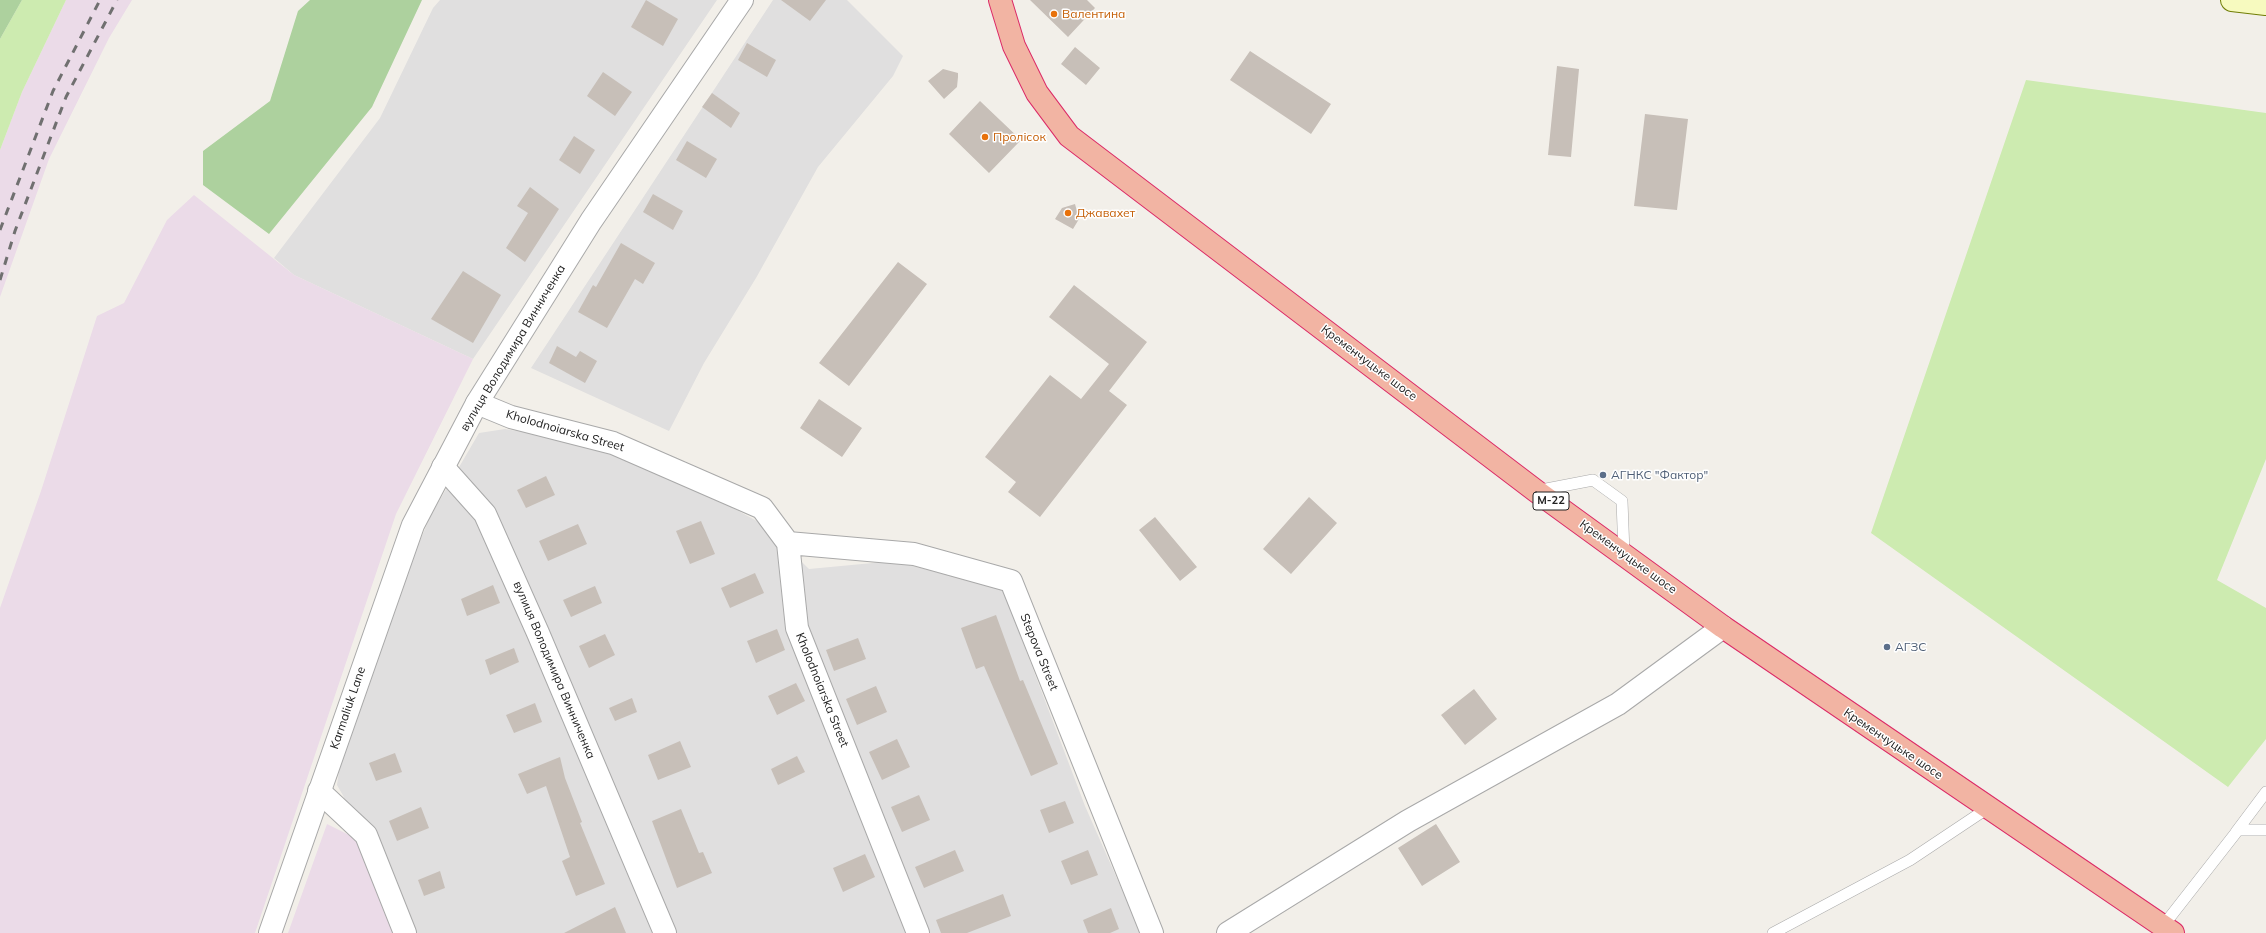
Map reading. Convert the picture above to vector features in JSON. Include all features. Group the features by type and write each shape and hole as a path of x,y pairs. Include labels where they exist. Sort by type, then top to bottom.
{"highway":[{"name":"Кременчуцьке шосе","path":"1000,0 1014,46 1034,87 1069,136 1536,491 1624,553 1723,627 1988,808 2164,931"}],"main road":[{"path":"2232,0 2266,4"}],"street":[{"name":"вулиця Володимира Винниченка","path":"665,933 538,632 485,514 443,467 476,403 591,221 742,0"},
{"name":"Kholodnoiarska Street","path":"476,403 511,417 613,443 762,508 788,543 797,628 918,933"},
{"name":"Karmaliuk Lane","path":"270,933 413,525 443,467"},
{"name":"Stepova Street","path":"788,543 914,554 1011,581 1152,933"},
{"path":"1228,933 1408,821 1618,704 1723,627"},
{"path":"319,791 366,835 405,933"}],"lane":[{"path":"1536,491 1593,480 1622,501 1624,553"},
{"path":"2164,931 2266,792"},
{"path":"1773,933 1910,860 1988,808"},
{"path":"2236,832 2266,830"}],"shaded area":[{"path":"66,0 132,0 109,38 49,159 0,297 0,150 22,92"},
{"path":"440,0 717,0 473,359 294,275 274,258 380,118 433,8"},
{"path":"773,0 847,0 903,56 893,76 818,167 756,278 704,363 669,431 531,368"},
{"path":"194,195 294,275 473,359 396,514 255,933 0,933 0,608 41,491 97,316 124,303 167,220"},
{"path":"505,429 611,447 684,481 764,525 809,569 894,561 1003,590 1085,806 1141,933 416,933 370,827 349,806 337,785 340,764 401,585 431,515 479,433"},
{"path":"327,824 361,841 400,933 288,933"}],"green space":[{"path":"0,0 22,0 0,39"},
{"path":"22,0 66,0 22,92 0,150 0,39"},
{"path":"310,0 422,0 372,107 269,234 203,185 203,151 270,101 298,11"},
{"path":"2026,80 2266,113 2266,459 2217,580 2266,608 2266,739 2228,787 1871,533"}],"building":[{"path":"646,0 678,19 663,46 631,27"},
{"path":"781,0 826,0 810,21"},
{"path":"1030,0 1087,0 1095,8 1068,37"},
{"path":"747,43 776,60 767,77 738,60"},
{"path":"1075,47 1100,68 1086,85 1061,64"},
{"path":"1250,51 1331,104 1311,134 1230,80"},
{"path":"1557,66 1579,69 1571,157 1548,155"},
{"path":"943,69 958,73 957,87 944,99 928,81"},
{"path":"603,72 632,92 615,116 587,96"},
{"path":"712,93 740,113 731,128 702,107"},
{"name":"Пролісок","path":"980,101 1021,140 989,173 949,134"},
{"path":"1645,114 1688,119 1677,210 1634,206"},
{"path":"574,136 595,150 580,174 559,160"},
{"path":"687,141 717,159 706,178 676,160"},
{"path":"530,187 559,209 525,262 506,248 528,213 517,206"},
{"path":"653,194 683,211 673,230 643,212"},
{"name":"Джавахет","path":"1075,204 1079,219 1073,229 1055,219 1062,208"},
{"path":"621,243 655,263 643,284 635,279 607,328 578,312 593,285 596,287"},
{"path":"898,262 927,284 849,386 819,363"},
{"path":"463,271 501,295 473,343 431,319"},
{"path":"1074,285 1147,342 1109,391 1127,405 1040,517 1008,492 1016,482 985,457 1050,375 1081,399 1109,364 1049,317"},
{"path":"557,346 576,357 580,351 597,361 585,383 549,363"},
{"path":"819,399 862,428 842,457 800,428"},
{"path":"546,476 555,495 526,508 517,490"},
{"path":"1309,497 1337,523 1291,574 1263,549"},
{"path":"1155,517 1197,567 1180,581 1139,530"},
{"path":"701,521 715,554 690,564 676,531"},
{"path":"578,524 587,544 548,561 539,541"},
{"path":"755,573 764,593 730,608 721,588"},
{"path":"493,585 500,603 467,616 461,599"},
{"path":"595,586 602,603 571,617 563,600"},
{"path":"996,615 1020,681 1023,680 1058,764 1031,776 984,666 976,669 961,628"},
{"path":"777,629 785,650 756,663 747,641"},
{"path":"605,634 615,655 589,668 579,646"},
{"path":"858,638 866,659 834,671 826,650"},
{"path":"514,648 519,662 490,675 485,660"},
{"path":"796,683 805,701 777,715 768,696"},
{"path":"876,686 887,712 857,725 846,699"},
{"path":"1474,689 1497,719 1465,745 1441,715"},
{"path":"632,698 637,712 615,721 609,708"},
{"path":"535,703 542,722 514,733 506,715"},
{"path":"897,739 910,767 882,780 869,752"},
{"path":"680,741 691,767 658,780 648,755"},
{"path":"395,753 402,772 376,781 369,763"},
{"path":"797,756 805,772 778,785 771,769"},
{"path":"560,757 565,778 582,822 580,823 605,884 576,896 562,861 570,857 546,786 527,794 518,774"},
{"path":"919,795 930,820 902,832 891,807"},
{"path":"1065,801 1074,823 1049,833 1040,810"},
{"path":"421,807 429,828 397,841 389,821"},
{"path":"681,809 699,853 703,852 712,873 677,888 652,821"},
{"path":"1436,824 1460,862 1422,886 1398,848"},
{"path":"955,850 964,871 924,888 915,867"},
{"path":"1088,850 1098,875 1071,885 1061,861"},
{"path":"865,854 875,877 843,892 833,868"},
{"path":"440,871 445,888 424,896 418,880"},
{"path":"1003,894 1011,916 967,933 941,933 936,920"},
{"path":"615,907 626,933 564,933"},
{"path":"1111,908 1119,929 1110,933 1088,933 1083,920"}],"railway":[{"path":"0,230 53,91 100,0"},
{"path":"0,280 15,231 66,97 117,0"}],"place":[{"name":"Валентина","path":"1054,14"},
{"name":"Пролісок","path":"985,137"},
{"name":"Джавахет","path":"1068,213"},
{"name":"АГНКС \"Фактор\"","path":"1603,475"},
{"name":"АГЗС","path":"1887,647"}]}
